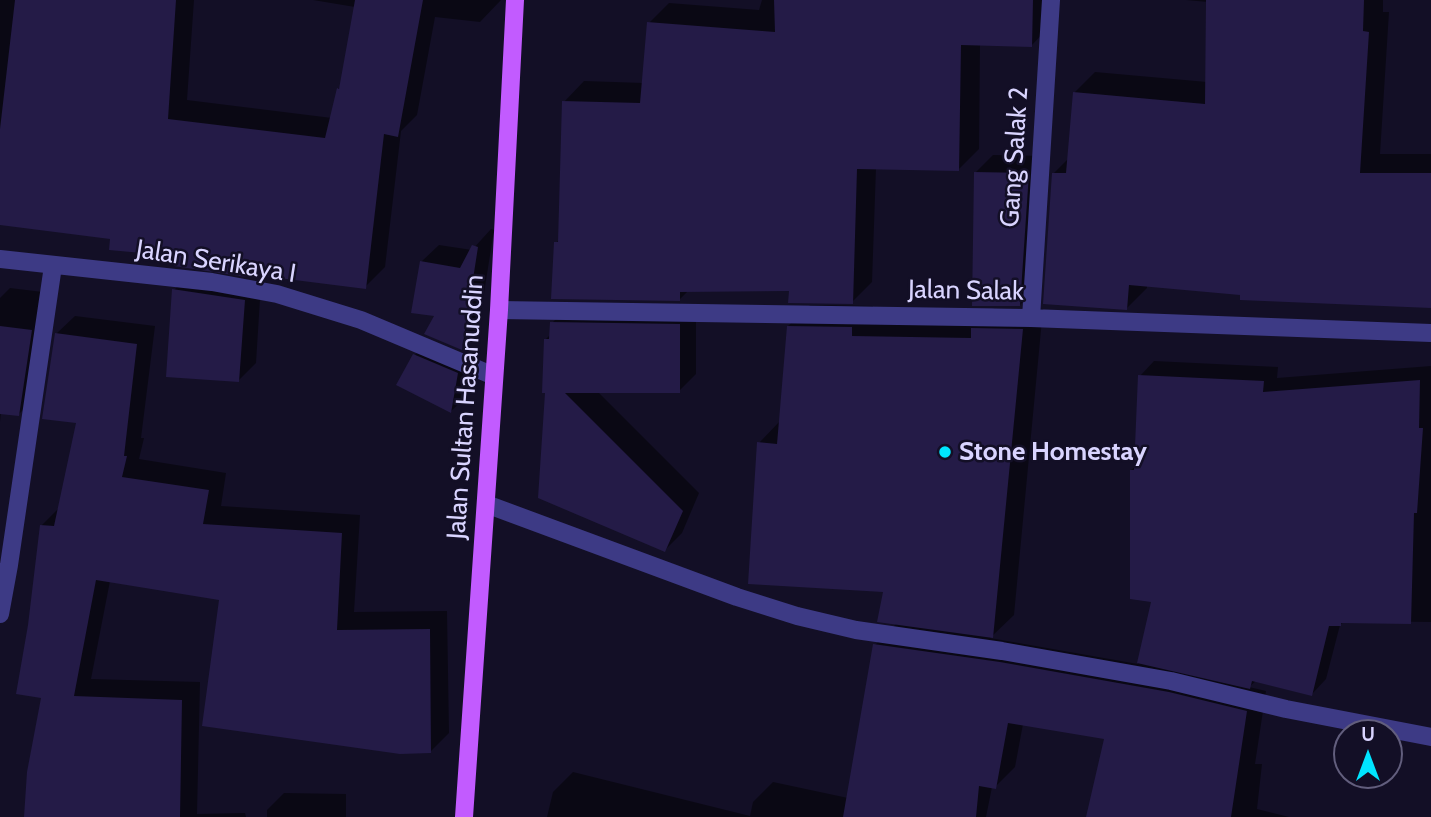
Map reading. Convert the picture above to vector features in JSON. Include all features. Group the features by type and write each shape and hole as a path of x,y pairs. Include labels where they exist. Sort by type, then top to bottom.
{"main road":[{"name":"Jalan Sultan Hasanuddin","path":"464,817 499,310 515,0"}],"street":[{"name":"Gang Salak 2","path":"1031,318 1051,0"},
{"name":"Jalan Serikaya I","path":"0,259 212,282 277,293 361,320 494,376"},
{"path":"0,614 54,266"},
{"name":"Jalan Salak","path":"499,310 1031,318 1431,333"},
{"path":"486,504 737,597 856,630 1002,651 1171,681 1286,709 1431,737"}],"building":[{"path":"15,0 176,0 168,119 325,138 337,88 339,89 355,0 423,0 398,137 384,134 366,289 247,274 246,277 174,266 175,256 109,250 110,239 0,225 0,129"},
{"path":"774,0 1033,0 1032,47 961,45 959,171 857,169 853,304 788,303 789,291 680,292 680,301 551,299 554,242 558,242 562,101 640,103 647,22 775,32"},
{"path":"1206,0 1364,0 1363,31 1369,32 1360,173 1431,173 1431,308 1240,300 1240,295 1129,285 1127,310 1043,304 1052,173 1066,173 1073,92 1205,104"},
{"path":"974,172 1029,173 1020,306 972,306"},
{"path":"472,245 478,247 462,350 424,334 434,316 411,313 420,261 460,268"},
{"path":"172,289 245,300 239,382 166,377"},
{"path":"550,322 680,324 680,393 565,393 683,511 665,552 538,498 545,393 542,393 544,339 549,339"},
{"path":"0,326 32,330 19,416 0,414"},
{"path":"787,326 852,327 852,336 971,338 971,328 1023,329 993,638 877,622 883,592 748,584 757,442 777,444"},
{"path":"55,333 137,344 124,456 127,456 122,477 209,490 203,524 342,533 337,630 430,629 431,753 400,754 202,726 219,600 96,580 74,696 182,700 180,817 24,817 27,772 41,698 16,694 28,625 40,525 54,526 76,423 42,419"},
{"path":"413,354 458,373 451,413 396,385"},
{"path":"1138,375 1264,381 1263,392 1420,380 1419,428 1423,428 1417,513 1414,513 1411,624 1341,623 1341,626 1329,626 1312,696 1252,681 1250,689 1137,663 1151,602 1130,599 1130,470 1134,470"},
{"path":"873,644 1000,662 1169,692 1247,711 1231,817 1086,817 1104,739 1008,723 996,789 979,786 976,817 843,817"}],"place":[{"name":"Stone Homestay","path":"945,452"}]}
